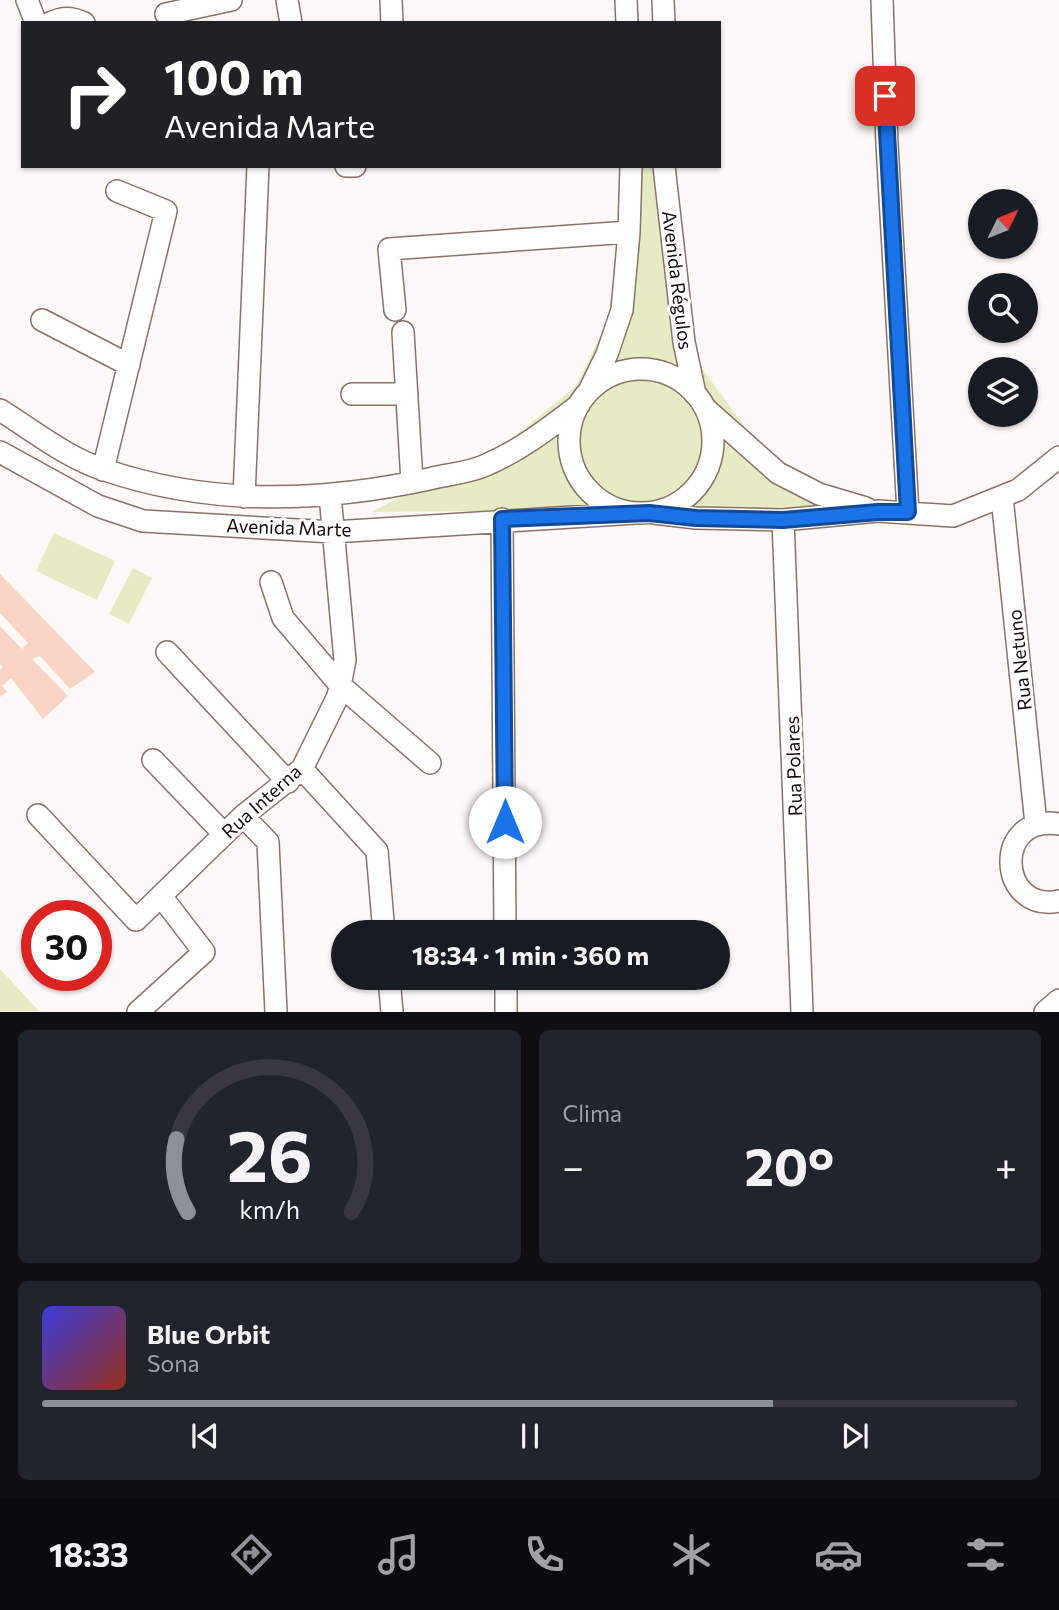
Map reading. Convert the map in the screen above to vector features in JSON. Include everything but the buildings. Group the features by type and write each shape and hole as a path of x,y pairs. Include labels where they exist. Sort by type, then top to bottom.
{"street":[{"path":"27,0 35,21"},
{"path":"166,14 231,0"},
{"path":"287,0 291,21"},
{"path":"391,0 392,21"},
{"path":"626,0 627,21"},
{"path":"663,0 664,21"},
{"path":"882,0 887,144 908,512"},
{"path":"59,21 72,18 79,21"},
{"path":"244,497 258,168"},
{"name":"Avenida Régulos","path":"584,399 607,354 622,310 631,168"},
{"name":"Avenida Régulos","path":"664,168 680,316 700,400"},
{"path":"103,470 166,211 117,191"},
{"path":"395,310 389,249 629,232"},
{"path":"42,320 129,365"},
{"path":"403,332 412,482"},
{"path":"700,400 713,441 705,475 681,501 642,513 618,509 602,501 588,489 578,475 571,457 570,440 572,422 584,399 601,381 633,370 667,374 700,400 778,473 819,494 878,512 953,516 1018,490 1059,457"},
{"path":"352,394 407,394"},
{"name":"Avenida Marte","path":"0,410 76,458 103,470 192,493 244,497 330,495 412,482 484,466 533,440 584,399"},
{"name":"Avenida Marte","path":"0,452 98,506 143,521 332,531 502,519 642,513 696,518 783,520 878,512"},
{"name":"Rua Interna","path":"38,814 136,920 243,816 295,775 338,696 345,660 330,495"},
{"name":"Rua Netuno","path":"1002,496 1036,824"},
{"path":"502,519 505,920"},
{"name":"Rua Polares","path":"783,520 802,1012"},
{"path":"271,582 283,618 340,685 430,764"},
{"path":"167,652 377,851 383,920"},
{"path":"153,760 224,834"},
{"path":"243,816 268,842 276,1012"},
{"path":"1059,824 1036,824 1016,840 1011,851 1012,876 1028,896 1040,901 1059,901"},
{"path":"138,1012 204,952 161,896"},
{"path":"390,990 392,1012"},
{"path":"506,990 506,1012"},
{"path":"1045,1012 1059,1000"}],"green space":[{"path":"639,168 656,168 697,362 748,431 819,508 371,512 505,444 576,386 606,324"},
{"path":"54,533 115,561 97,600 36,571"},
{"path":"133,568 152,578 129,624 109,614"},
{"path":"0,969 39,1011 0,1011"}],"route":[{"path":"505,822 502,519 649,513 696,518 783,520 908,512 885,96"}]}
